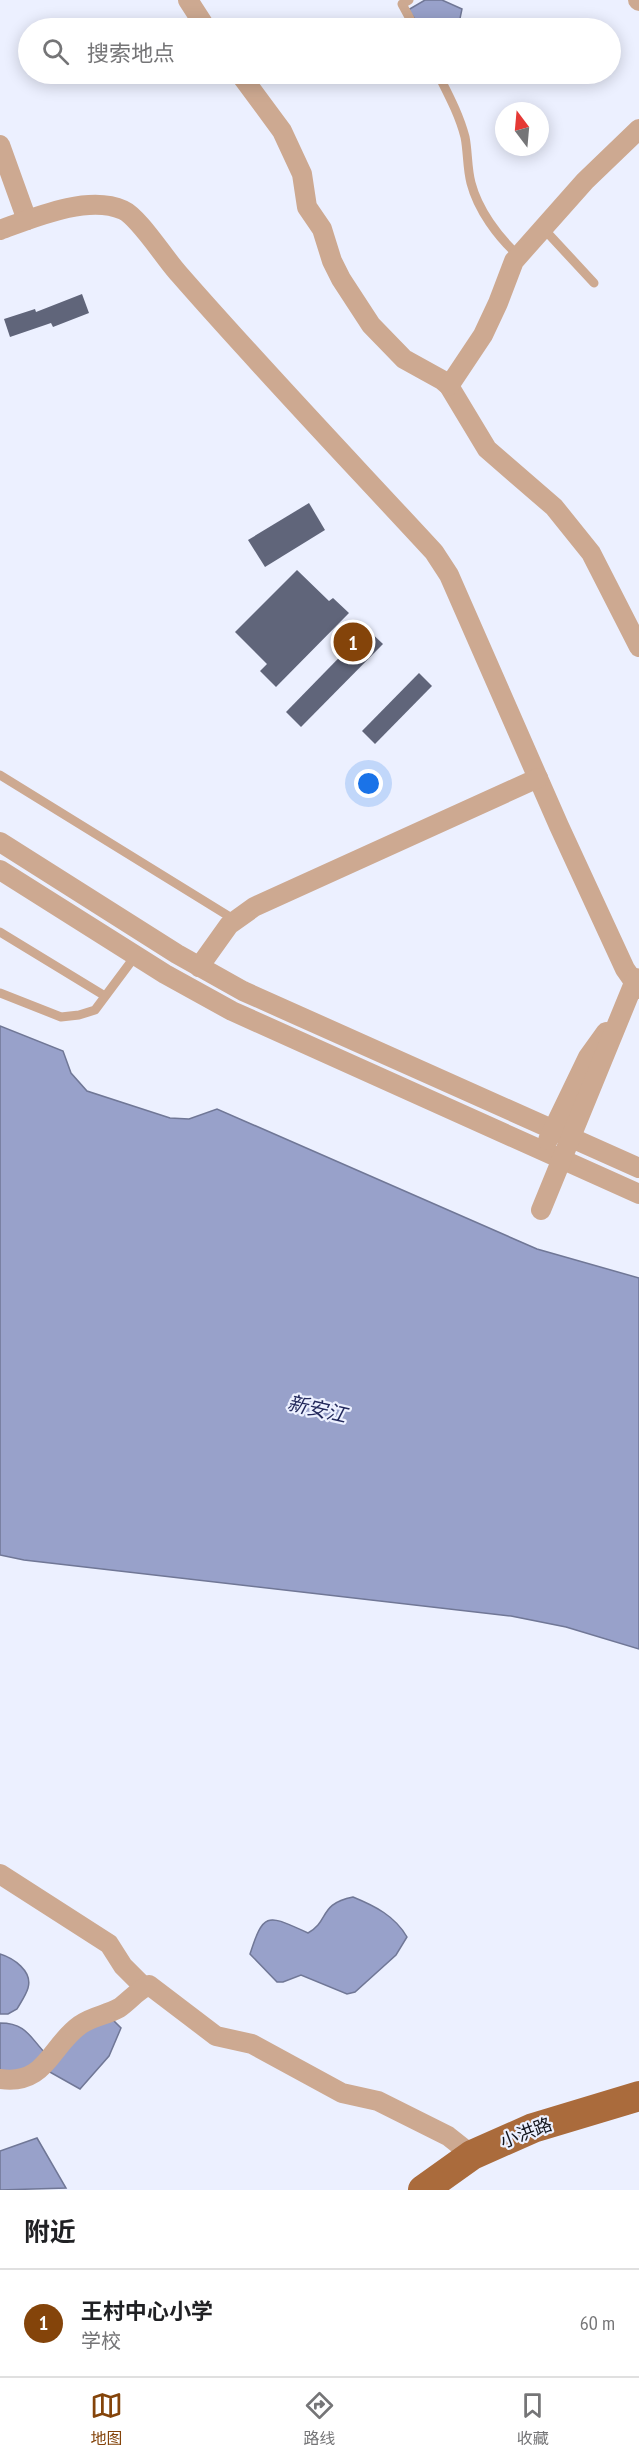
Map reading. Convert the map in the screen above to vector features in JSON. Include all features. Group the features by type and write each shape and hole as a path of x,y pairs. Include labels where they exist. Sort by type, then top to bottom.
{"main road":[{"name":"小洪路","path":"424,2190 472,2156 533,2128 639,2096"}],"street":[{"path":"188,0 200,18"},
{"path":"247,84 282,131 302,174 307,207 322,229 332,261 341,279 371,325 404,359 449,386 487,449 554,507 591,553 639,647"},
{"path":"449,386 483,335 518,255 585,181 639,129"},
{"path":"0,145 27,220"},
{"path":"0,230 27,220 94,204 112,206 130,213 175,270 283,392 434,552 449,575 625,969 638,985"},
{"path":"199,967 229,925 254,907 538,778"},
{"path":"0,842 199,967 272,1005 639,1168"},
{"path":"0,870 203,996 262,1026 639,1194"},
{"path":"543,1151 588,1057 638,985"},
{"path":"541,1210 638,985"},
{"path":"0,1874 109,1944 123,1966 144,1987"},
{"path":"0,2079 31,2076 39,2070 65,2038 80,2025 118,2009 149,1985 216,2036 252,2044 347,2095 378,2101 448,2136 472,2156"}],"lane":[{"path":"409,0 402,4 409,18"},
{"path":"443,84 458,112 465,139 470,181 475,194 488,219 507,245 518,255"},
{"path":"543,228 594,283"},
{"path":"0,775 236,920"},
{"path":"0,932 105,996"},
{"path":"0,993 61,1017 95,1011 136,955"}],"water":[{"path":"425,0 442,0 462,9 460,18 414,18 408,10"},
{"name":"新安江","path":"0,1026 63,1051 71,1073 87,1091 170,1118 189,1119 217,1109 537,1249 639,1278 639,1649 566,1627 511,1616 24,1560 0,1555"},
{"path":"353,1897 384,1913 397,1923 407,1937 396,1955 355,1992 347,1994 301,1975 277,1982 250,1954 259,1930 269,1920 284,1922 308,1933 315,1928 334,1904"},
{"path":"0,1954 21,1966 29,1982 17,2009 8,2014 0,2014"},
{"path":"111,2018 121,2028 109,2056 80,2089 48,2071 80,2031"},
{"path":"0,2023 16,2026 32,2037 47,2055 39,2065 0,2076"},
{"path":"37,2138 66,2188 0,2190 0,2151"}],"building":[{"path":"82,294 89,313 53,327 51,323 10,337 4,319 35,309 36,312"},
{"path":"309,503 325,530 265,567 248,540"},
{"path":"297,570 329,601 333,598 349,613 276,687 260,671 267,664 235,632"},
{"path":"367,629 383,644 301,727 286,712"},
{"path":"419,673 432,686 375,744 362,731"}],"place":[{"name":"王村中心小学","path":"353,642"}]}
